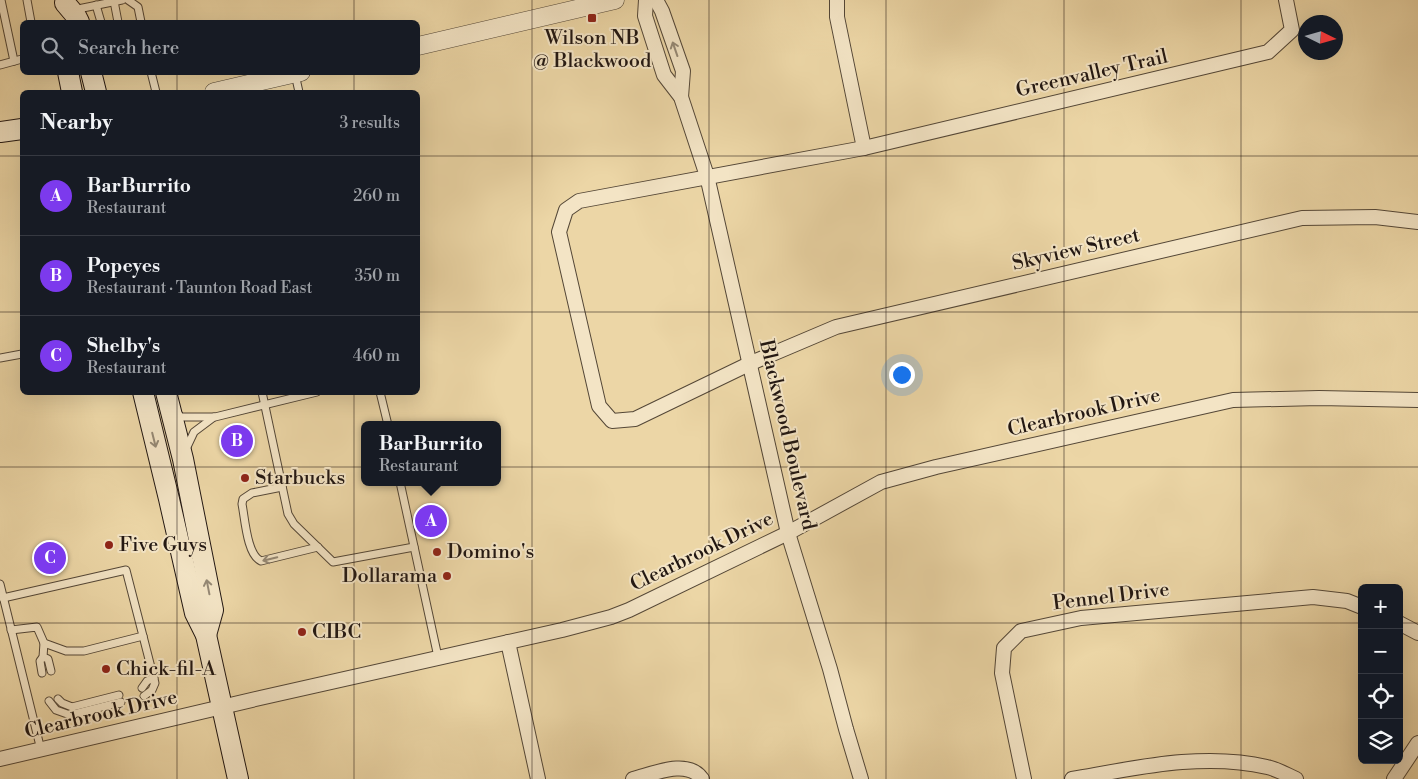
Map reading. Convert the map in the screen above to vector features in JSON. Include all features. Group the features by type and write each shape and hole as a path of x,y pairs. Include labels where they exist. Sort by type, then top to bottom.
{"main road":[{"path":"69,75 72,90"},
{"path":"92,75 96,90"},
{"path":"0,132 20,129"},
{"path":"144,395 195,614 206,635 238,779"},
{"path":"168,399 183,459 213,610 206,635"}],"street":[{"path":"420,46 615,0"},
{"name":"Blackwood Boulevard","path":"646,0 645,16 664,75 681,97 707,176 751,363 788,533 830,669 861,779"},
{"name":"Blackwood Boulevard","path":"656,0 683,71 681,97"},
{"path":"837,0 837,17 864,148"},
{"name":"Greenvalley Trail","path":"707,176 864,148 1268,52 1292,30 1286,0"},
{"path":"223,90 289,75"},
{"name":"Skyview Street","path":"707,176 579,201 566,210 559,232 599,406 612,421 635,419 751,363 836,327 1302,218 1375,216 1418,222"},
{"name":"Clearbrook Drive","path":"0,759 611,617 788,533 880,482 936,467 1233,400 1417,397"},
{"name":"Pennel Drive","path":"1024,779 1002,673 1004,648 1020,631 1081,618 1313,597 1346,601 1358,606"},
{"path":"1403,625 1418,633"},
{"path":"508,642 538,779"},
{"path":"1394,779 1418,743"},
{"path":"1072,779 1161,764 1195,761 1235,762 1269,767 1296,779"},
{"path":"632,779 679,768 692,770 702,779"}],"lane":[{"path":"24,0 30,20"},
{"path":"128,0 138,7 141,20"},
{"path":"68,12 118,1 118,20"},
{"path":"4,3 14,61"},
{"path":"96,5 100,20"},
{"path":"0,65 20,60"},
{"path":"152,75 156,90"},
{"path":"298,75 299,90"},
{"path":"0,358 20,354"},
{"path":"262,395 288,514 294,524 333,562 414,546"},
{"path":"168,399 181,417 215,417 305,395"},
{"path":"381,395 387,421"},
{"path":"183,459 194,432 215,417"},
{"path":"401,486 438,657"},
{"path":"282,487 252,493 243,499 242,504 252,552 256,559 262,561 318,547"},
{"path":"3,598 126,570 154,678 147,681 143,692"},
{"path":"0,584 40,750"},
{"path":"11,630 37,627 44,643 43,657 40,661 42,673"},
{"path":"44,643 66,651 84,651 143,636"},
{"path":"43,657 48,659 51,671"},
{"path":"49,701 56,710 70,715 120,698 72,707 58,699"}],"place":[{"name":"Wilson NB @ Blackwood","path":"592,18"},
{"name":"Popeyes","path":"237,441"},
{"name":"Starbucks","path":"245,478"},
{"name":"BarBurrito","path":"431,521"},
{"name":"Five Guys","path":"109,545"},
{"name":"Domino's","path":"437,552"},
{"name":"Shelby's","path":"50,558"},
{"name":"Dollarama","path":"447,576"},
{"name":"CIBC","path":"302,632"},
{"name":"Chick-fil-A","path":"106,669"}]}
